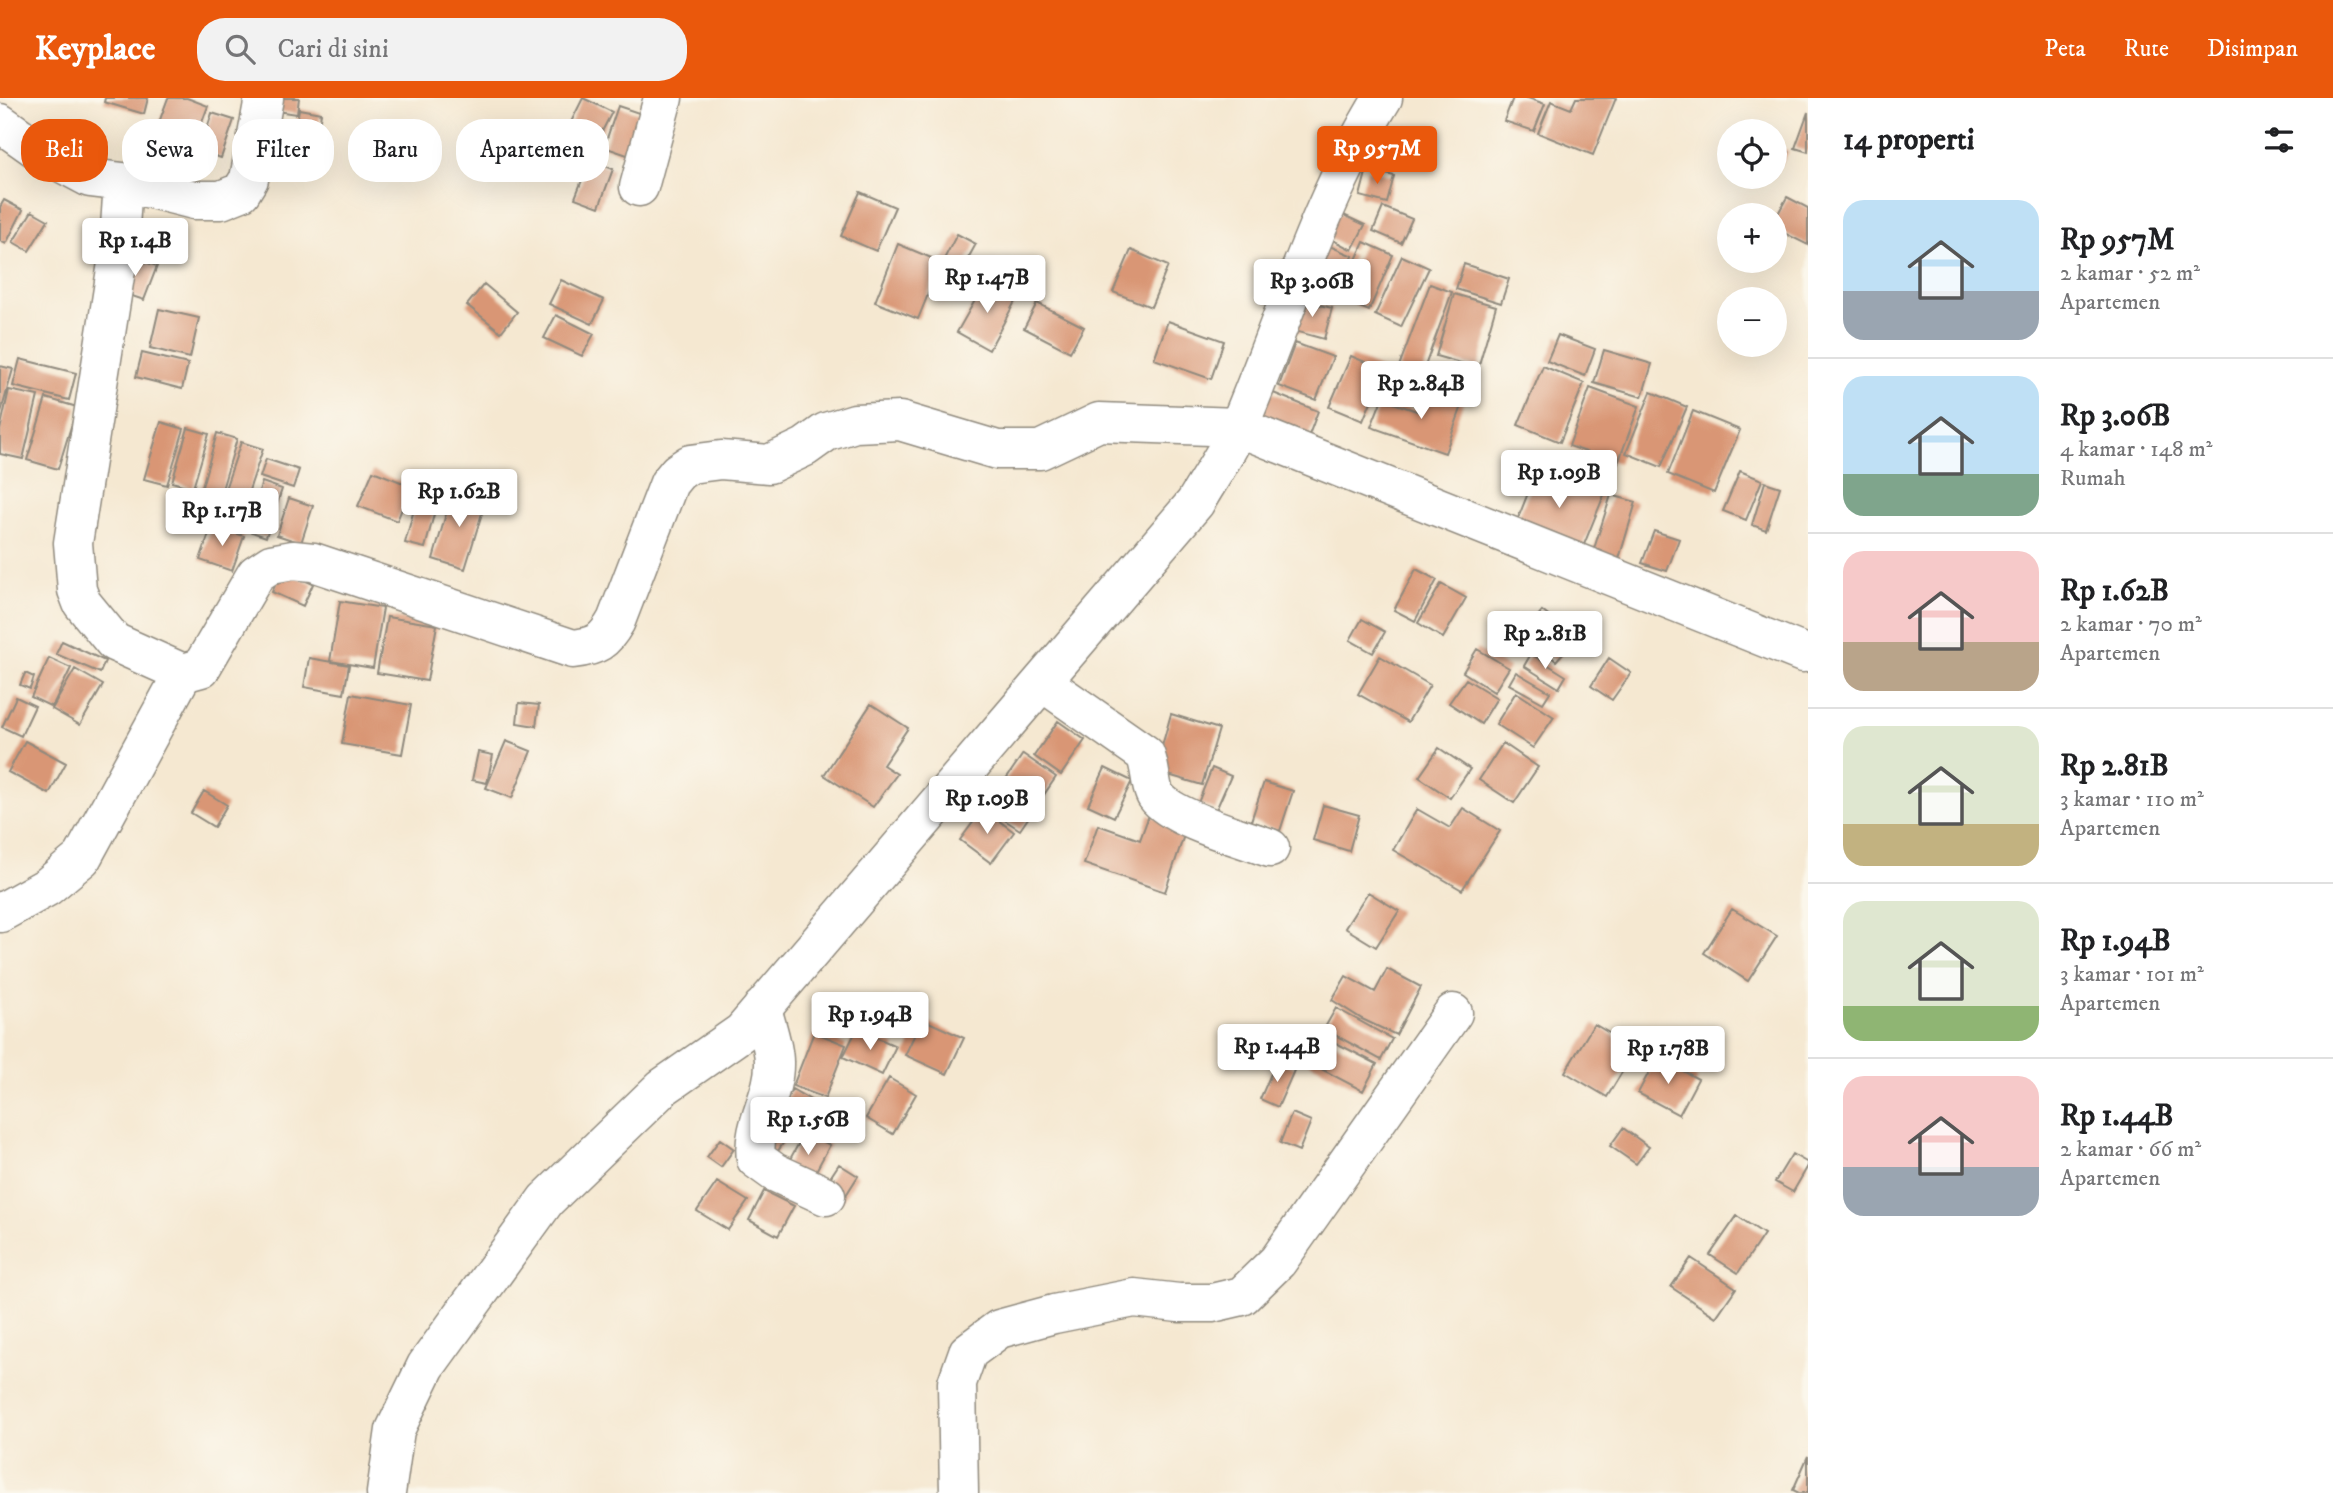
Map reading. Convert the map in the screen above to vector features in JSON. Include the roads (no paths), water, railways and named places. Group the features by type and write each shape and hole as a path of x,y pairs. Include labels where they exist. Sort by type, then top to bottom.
{"street":[{"path":"128,182 194,200 221,200 241,192 249,179 264,98"},
{"path":"639,187 663,98"},
{"path":"386,1493 395,1430 426,1366 545,1200 663,1087 742,1032 1195,503 1238,427 1328,202 1359,137 1383,98"},
{"path":"0,123 41,152 90,178 122,181"},
{"path":"124,182 118,257 73,543 77,590 82,603 114,642 183,673 201,667 256,574 271,564 293,560 313,562 573,649 592,647 607,636 616,621 669,483 678,472 690,464 721,460 769,464 804,447 826,432 855,423 900,421 998,450 1040,450 1099,422 1238,427 1803,653"},
{"path":"0,913 47,887 82,859 183,673"},
{"path":"1042,682 1144,754 1150,766 1153,790 1157,798 1165,804 1185,816 1270,848"},
{"path":"762,1008 774,1062 770,1088 754,1145 756,1159 774,1172 826,1196"},
{"path":"959,1493 957,1383 968,1352 999,1329 1055,1314 1134,1298 1179,1303 1212,1303 1242,1296 1278,1261 1453,1013"}]}
